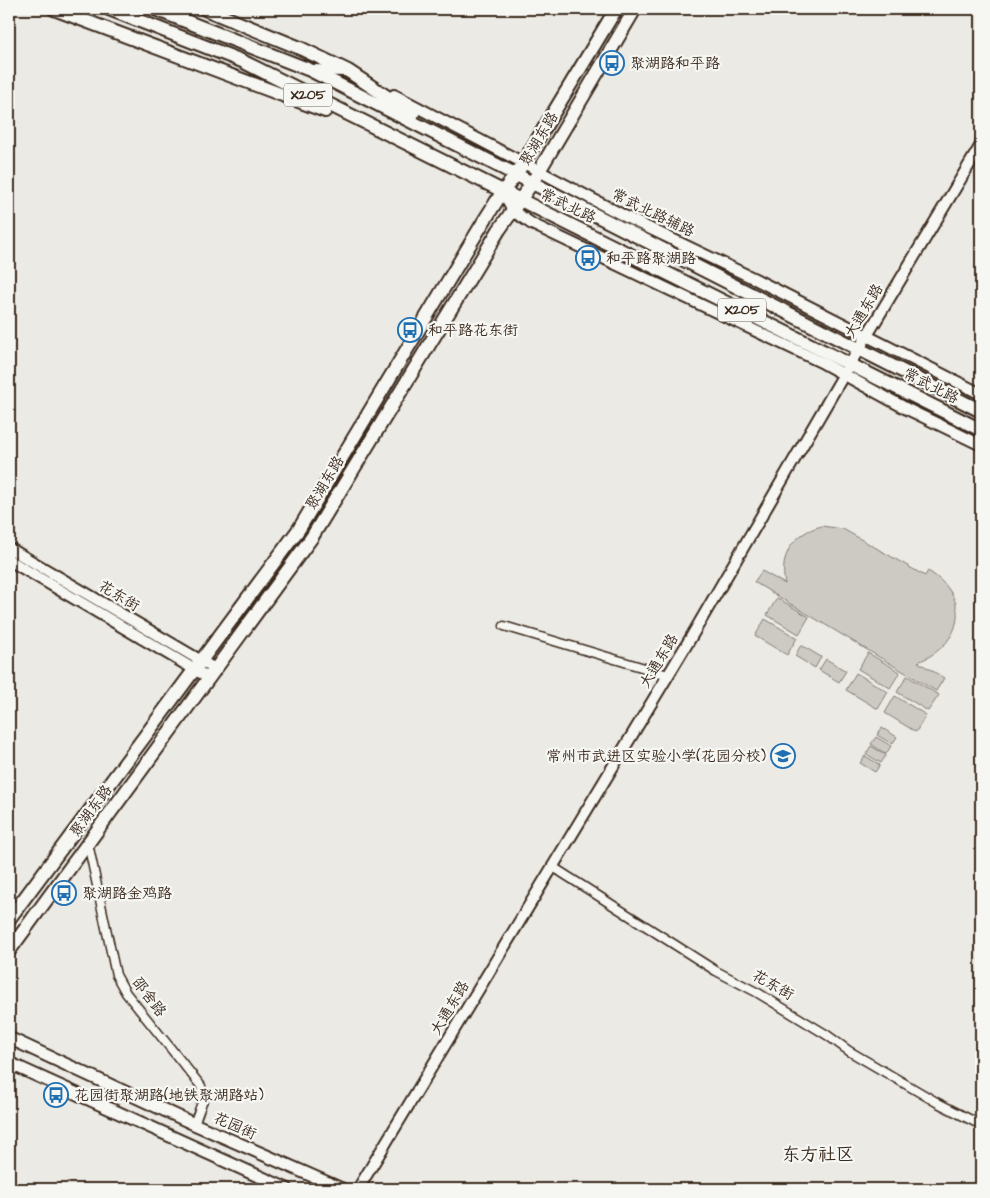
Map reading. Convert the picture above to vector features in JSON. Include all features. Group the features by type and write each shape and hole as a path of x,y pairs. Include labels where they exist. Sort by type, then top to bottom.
{"main road":[{"path":"54,9 380,131"},
{"name":"常武北路","path":"109,9 242,61 521,200 847,369 981,430"},
{"name":"常武北路","path":"155,9 310,70 981,411"},
{"path":"205,9 300,48 348,71 472,153"},
{"name":"聚湖东路","path":"9,920 299,529 503,191 516,175 616,9"},
{"name":"聚湖东路","path":"9,951 312,536 499,230 539,172 635,9"},
{"name":"花园街","path":"9,1038 194,1124 342,1189"},
{"path":"9,1062 287,1189"}],"street":[{"name":"常武北路辅路","path":"310,70 348,71 632,220 753,278 981,394"},
{"name":"大通东路","path":"358,1189 668,675 981,145"},
{"path":"503,191 513,211 532,224 847,369 907,409 981,445"},
{"name":"花东街","path":"9,548 197,665"},
{"name":"花东街","path":"9,560 212,673"},
{"path":"504,626 668,675"},
{"name":"邵舍路","path":"88,843 116,975 126,993 201,1086 203,1100 194,1124"},
{"name":"花东街","path":"553,867 716,971 758,993 850,1051 938,1103 981,1125"}],"shaded area":[{"path":"822,526 843,529 925,576 928,571 942,582 952,594 957,620 953,632 945,644 933,654 918,662 944,678 936,691 754,582 762,571 785,584 784,564 790,547 803,534"},
{"path":"777,598 809,617 799,634 767,615"},
{"path":"765,619 797,638 787,655 755,636"},
{"path":"801,645 821,657 815,668 795,656"},
{"path":"868,653 900,672 890,688 858,669"},
{"path":"826,659 846,671 839,682 819,670"},
{"path":"856,673 888,692 878,709 846,690"},
{"path":"907,676 939,695 928,711 897,692"},
{"path":"895,696 926,715 916,732 885,713"},
{"path":"882,728 897,737 892,744 877,735"},
{"path":"876,737 891,746 886,754 871,744"},
{"path":"871,746 886,755 881,763 866,754"},
{"path":"865,756 880,765 875,772 860,763"}],"place":[{"name":"聚湖路和平路","path":"612,63"},
{"name":"和平路聚湖路","path":"588,258"},
{"name":"和平路花东街","path":"410,330"},
{"name":"常州市武进区实验小学(花园分校)","path":"783,756"},
{"name":"聚湖路金鸡路","path":"64,893"},
{"name":"花园街聚湖路(地铁聚湖路站)","path":"56,1095"}],"district":[{"name":"东方社区","path":"818,1154"}]}
